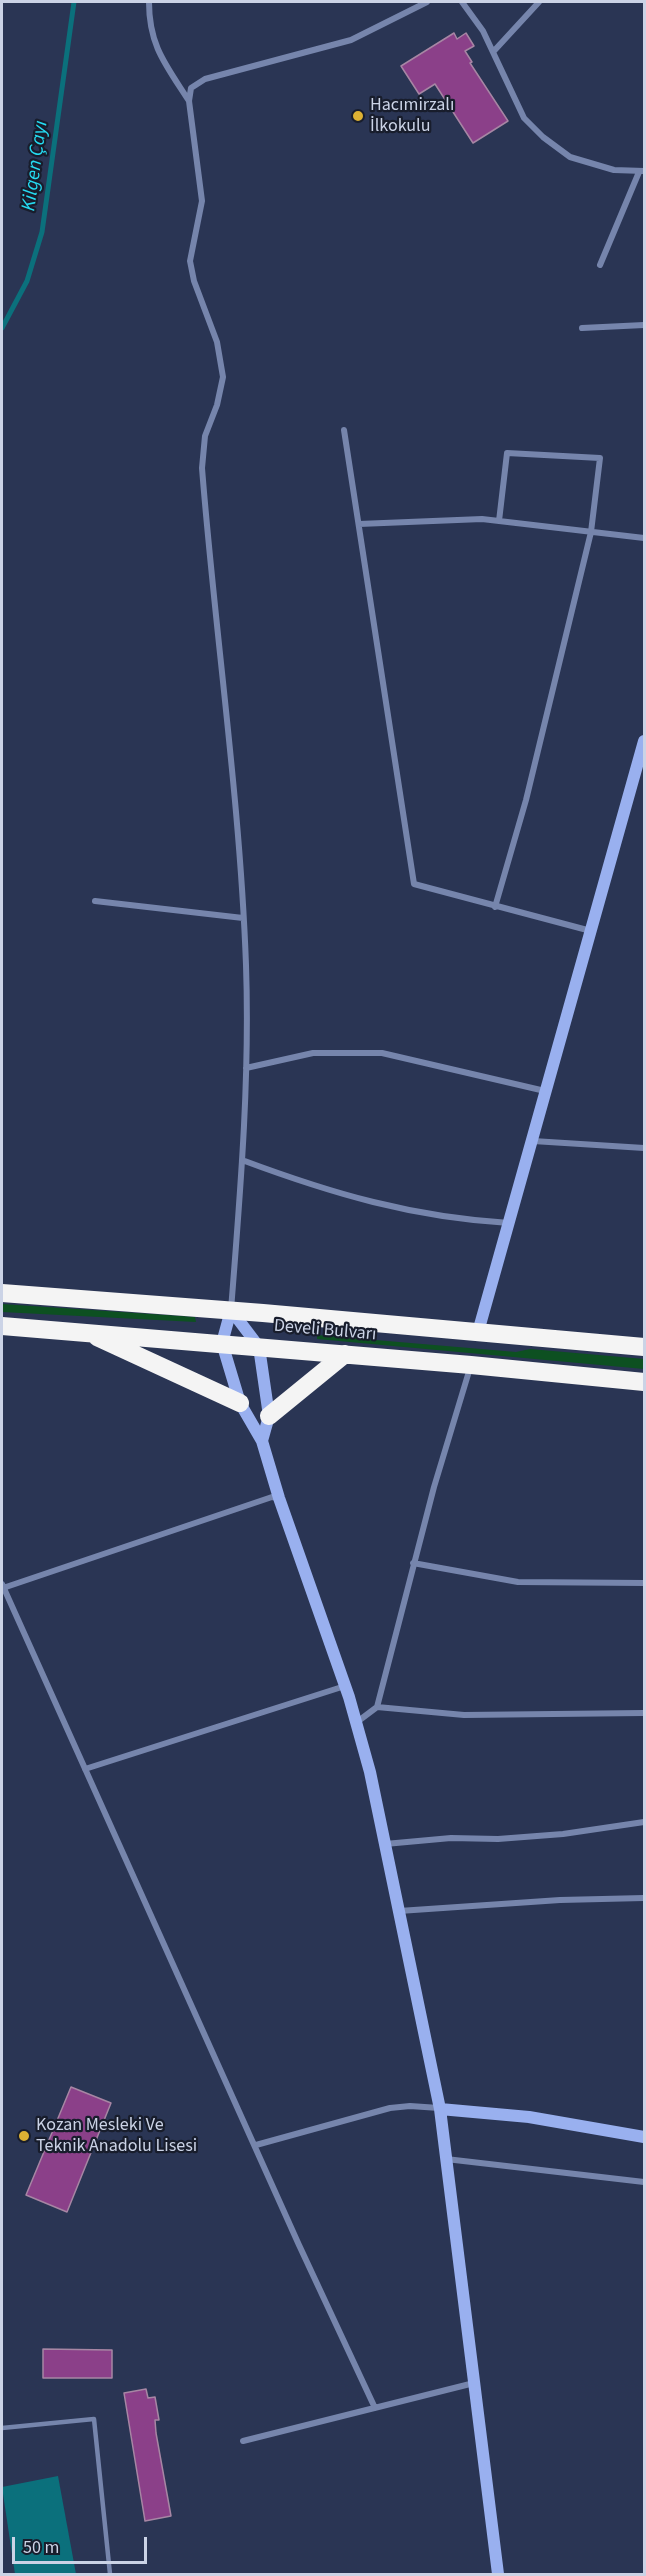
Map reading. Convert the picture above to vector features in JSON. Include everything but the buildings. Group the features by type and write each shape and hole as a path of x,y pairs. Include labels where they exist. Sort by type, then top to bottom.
{"highway":[{"name":"Develi Bulvarı","path":"2,1293 231,1310 645,1347"},
{"name":"Develi Bulvarı","path":"2,1326 222,1343 645,1382"},
{"path":"82,1331 240,1403"},
{"path":"269,1416 345,1354"}],"street":[{"path":"149,2 149,21 158,53 189,101"},
{"path":"427,2 351,40 205,79 191,88 189,101 202,201 190,261 194,281 217,342 223,376 217,405 205,436 202,468 246,966 246,1068 242,1160 231,1310 222,1343 240,1403 262,1441 279,1498 345,1685 370,1772 440,2109 498,2574"},
{"path":"462,2 483,31 524,118 543,137 570,157 614,170 642,172 600,265"},
{"path":"493,52 539,2"},
{"path":"582,328 645,325"},
{"path":"344,430 414,884 591,931"},
{"path":"495,907 526,800 591,532 600,458 507,453 499,521"},
{"path":"359,524 482,519 645,538"},
{"path":"478,1332 645,741"},
{"path":"95,901 243,918"},
{"path":"246,1068 313,1053 382,1053 546,1092"},
{"path":"533,1141 645,1148"},
{"path":"242,1160 362,1201 462,1220 510,1223"},
{"path":"231,1310 259,1347 269,1416 262,1441"},
{"path":"356,1722 377,1707 413,1563 471,1365"},
{"path":"279,1498 272,1497 2,1586 256,2145 299,2245 375,2408"},
{"path":"413,1563 518,1582 645,1583"},
{"path":"85,1769 345,1685"},
{"path":"377,1707 464,1715 645,1713"},
{"path":"385,1844 452,1838 498,1839 563,1834 645,1822"},
{"path":"399,1911 527,1901 645,1898"},
{"path":"256,2145 390,2108 410,2106 529,2117 645,2137"},
{"path":"447,2159 645,2182"},
{"path":"243,2441 474,2383"}],"lane":[{"path":"2,2428 94,2419 110,2574"}],"shaded area":[{"path":"2,1304 195,1317 196,1322 2,1312"},
{"path":"317,1335 516,1352 530,1349 644,1359 644,1369 317,1339"},
{"path":"58,2476 76,2574 15,2574 2,2487"}],"waterway":[{"name":"Kilgen Çayı","path":"2,328 27,281 42,232 74,2"}],"place":[{"name":"Hacımirzalı İlkokulu","path":"358,116"},
{"name":"Kozan Mesleki Ve Teknik Anadolu Lisesi","path":"24,2136"}]}
